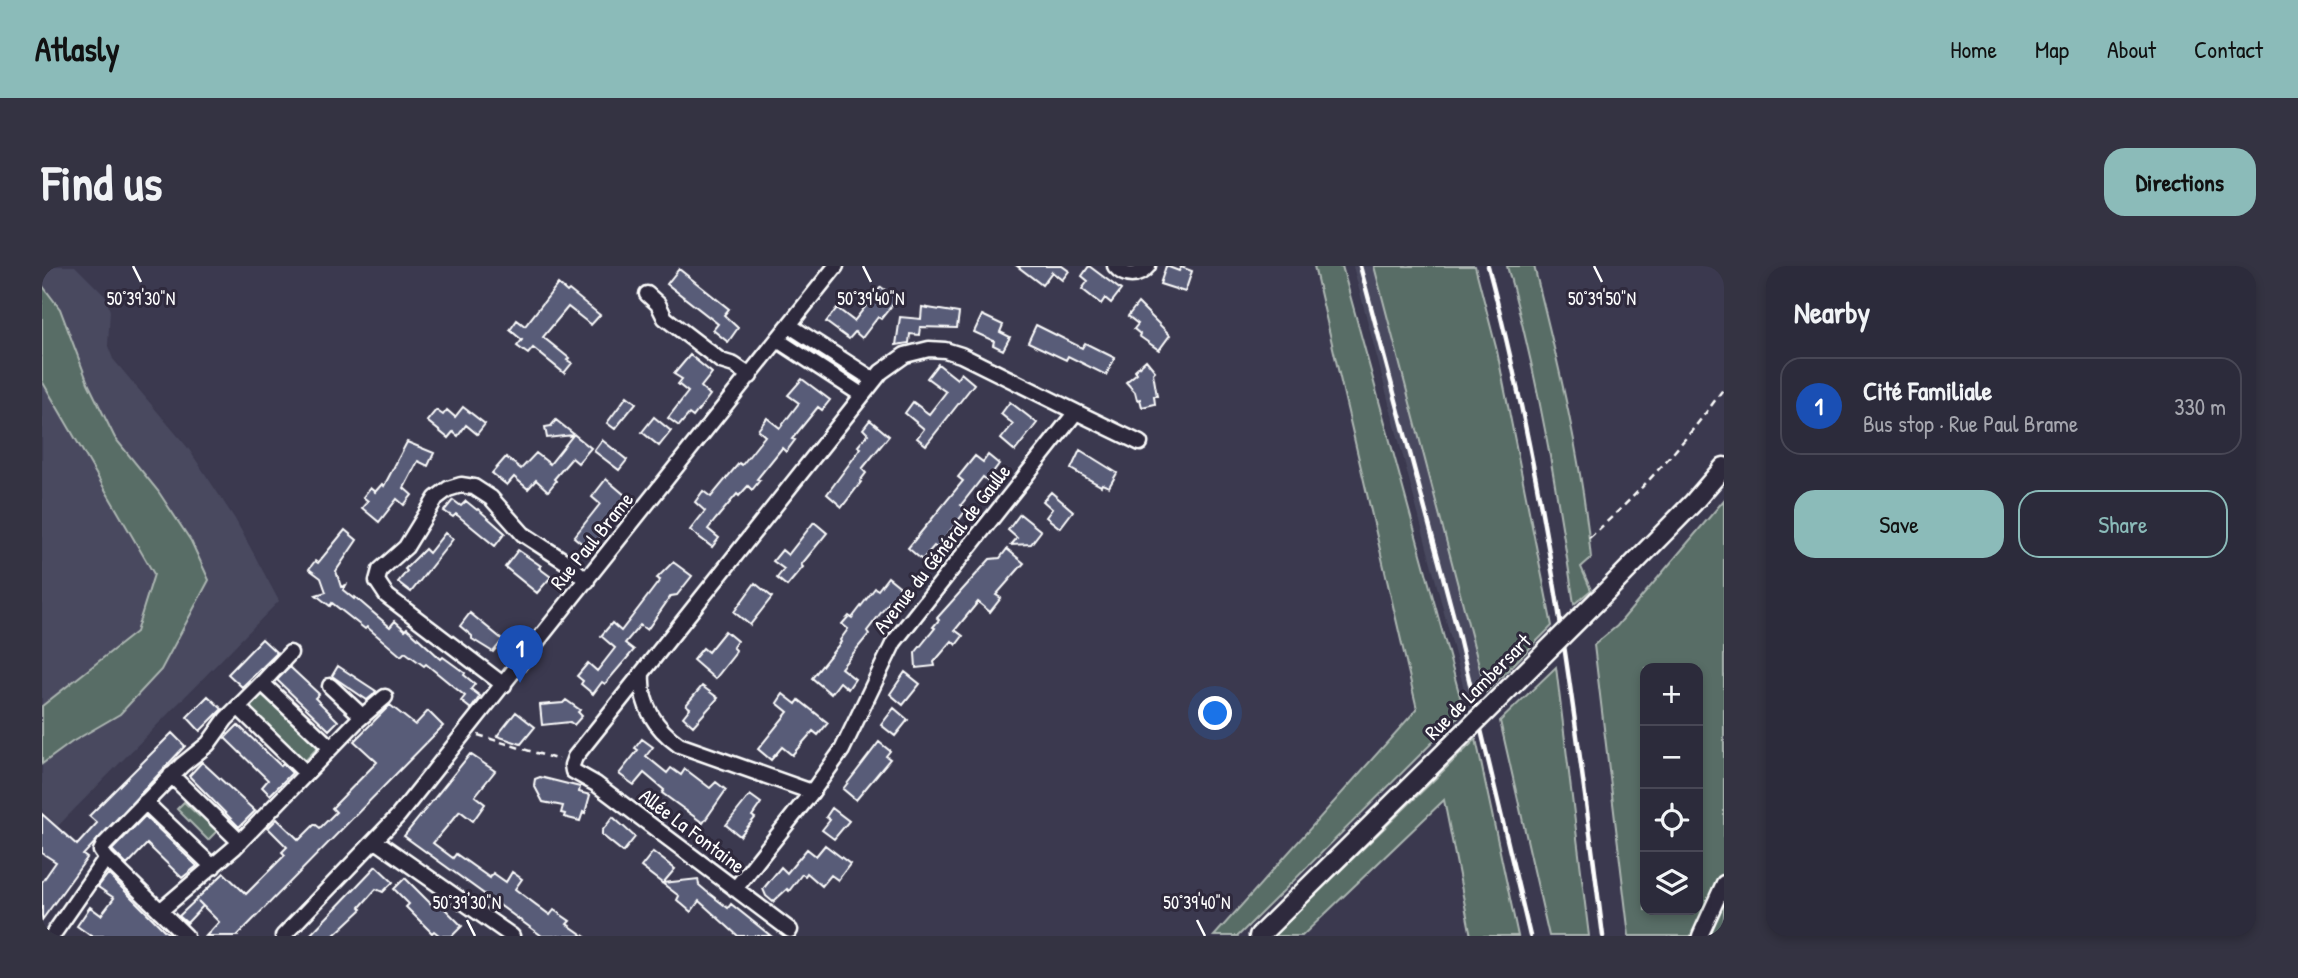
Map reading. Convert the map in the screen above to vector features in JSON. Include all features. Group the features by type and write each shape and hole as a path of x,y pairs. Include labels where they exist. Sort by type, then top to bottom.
{"main road":[{"name":"Rue de Lambersart","path":"1259,936 1600,599 1724,467"}],"street":[{"name":"Rue Paul Brame","path":"283,936 376,841 467,732 836,266"},
{"path":"1115,266 1130,275 1142,272 1148,266"},
{"path":"647,294 658,304 665,318 721,361 734,365 750,376"},
{"path":"790,326 874,380"},
{"path":"779,341 862,395"},
{"path":"572,765 575,757 874,380 886,367 905,355 920,350 945,350 961,355 1140,443"},
{"name":"Avenue du Général de Gaulle","path":"735,889 842,750 894,642 1076,412"},
{"path":"504,685 387,596 377,581 380,569 406,547 436,498 455,486 474,487 491,498 530,540 566,562 587,580"},
{"path":"186,936 106,858 102,847 172,775 208,744 238,707 290,653"},
{"path":"642,673 642,692 647,708 662,730 679,745 812,792"},
{"path":"262,683 331,748"},
{"path":"330,685 362,716"},
{"path":"160,911 240,842 362,716 385,697"},
{"path":"238,707 306,773"},
{"name":"Allée La Fontaine","path":"572,765 573,771 596,784 790,930"},
{"path":"172,775 240,842"},
{"path":"145,802 212,867"},
{"path":"376,841 512,936"},
{"path":"58,934 106,858"},
{"path":"1700,936 1718,912 1724,883"}],"path":[{"path":"1589,538 1641,486 1706,413 1724,388"},
{"path":"467,732 572,765"}],"shaded area":[{"path":"42,266 75,266 106,297 110,311 108,346 113,359 188,448 235,519 279,601 58,826 42,811"},
{"path":"1353,266 1374,266 1468,621 1486,692 1469,708"}],"green space":[{"path":"1314,266 1342,266 1464,711 1238,936 1214,936 1417,709"},
{"path":"1374,266 1475,266 1497,351 1552,626 1486,692"},
{"path":"1507,266 1534,266 1568,411 1582,484 1591,558 1581,567 1591,590 1574,604 1546,434"},
{"path":"42,285 60,309 88,383 115,438 158,491 191,541 209,580 161,670 120,714 72,742 42,764 42,706 136,632 154,574 42,381"},
{"path":"1724,500 1724,936 1629,936 1594,645 1617,626"},
{"path":"1556,667 1589,936 1549,936 1500,721"},
{"path":"261,692 267,693 321,744 303,763 251,712 252,700"},
{"path":"1476,739 1518,936 1471,936 1444,800 1302,936 1273,936"},
{"path":"189,797 220,828 208,840 177,809 184,802 200,817 185,801"}],"building":[{"path":"1017,266 1062,266 1069,271 1062,280 1052,272 1042,285"},
{"path":"1089,266 1121,290 1111,303 1105,298 1101,304 1082,289 1088,281 1082,276"},
{"path":"1166,266 1179,271 1181,267 1192,271 1185,292 1160,284"},
{"path":"679,269 729,309 724,315 738,328 728,342 713,330 718,324 667,284"},
{"path":"558,284 600,315 591,325 568,307 543,337 572,363 564,373 533,348 528,354 517,346 522,340 510,330 517,320 525,326"},
{"path":"881,287 897,299 881,319 878,317 862,338 855,332 849,339 826,322 837,308 854,321"},
{"path":"1138,303 1170,335 1159,350 1139,336 1134,329 1138,324 1128,316"},
{"path":"922,307 959,313 957,328 920,327 919,335 910,334 909,343 896,345 900,317 921,319"},
{"path":"982,315 1003,325 1000,332 1010,337 1003,350 993,345 994,341 974,332"},
{"path":"1036,325 1082,348 1085,343 1115,358 1106,375 1068,356 1066,360 1028,342"},
{"path":"690,355 712,373 701,387 710,395 693,417 689,414 679,426 668,418 688,392 678,384 682,379 674,374"},
{"path":"1146,360 1155,371 1153,373 1157,396 1154,396 1155,404 1142,407 1140,399 1137,400 1135,392 1126,382"},
{"path":"938,364 957,379 961,373 974,384 926,445 917,438 924,429 905,413 913,402 929,414 946,392 927,378"},
{"path":"802,379 830,400 822,410 818,407 792,439 795,440 786,452 782,448 757,479 760,480 752,490 748,486 739,496 737,494 716,519 708,529 719,538 712,547 690,530 705,511 695,502 703,491 711,497 739,463 742,465 765,436 758,430 767,418 780,428 799,403 788,395"},
{"path":"627,396 636,403 615,429 607,423"},
{"path":"1010,402 1037,423 1015,451 1001,439 1013,424 1001,414"},
{"path":"463,407 485,424 477,434 466,425 458,436 453,432 448,438 427,421 436,410 443,415 447,410 455,417"},
{"path":"654,417 671,431 659,446 642,432"},
{"path":"556,420 591,448 578,463 572,458 554,479 556,481 548,491 536,480 528,489 514,477 507,485 492,473 506,457 521,469 536,453 550,464 573,435 547,438 545,427 551,426"},
{"path":"870,420 889,436 862,469 866,473 842,507 827,494 861,448 858,446 868,434 863,429"},
{"path":"602,440 627,460 619,470 594,451"},
{"path":"407,442 434,453 428,466 418,461 404,488 412,495 404,505 397,499 379,522 362,508 368,501 363,497 370,488 375,492 382,484 384,486"},
{"path":"1080,450 1117,473 1109,487 1102,484 1101,486 1071,469"},
{"path":"988,455 999,464 987,480 983,477 961,505 967,509 937,548 934,546 922,560 908,548 963,481 958,477 975,456 983,462"},
{"path":"606,479 626,496 612,515 615,518 590,550 574,537 600,504 592,497"},
{"path":"1051,492 1073,511 1060,528 1046,517 1052,509 1043,501"},
{"path":"453,500 461,506 466,501 505,533 495,546 456,514 453,517 444,511"},
{"path":"1020,514 1041,531 1031,544 1011,545 1017,538 1008,530"},
{"path":"814,522 827,533 787,586 777,578 784,569 773,561 782,550 788,555"},
{"path":"345,530 357,540 336,571 341,587 346,585 343,590 390,627 395,621 405,630 407,628 441,659 443,657 465,673 475,684 471,689 480,696 471,709 461,701 465,696 426,664 424,666 405,652 401,656 367,627 365,629 332,603 330,606 316,595 326,592 321,578 309,569 315,561 318,563"},
{"path":"445,533 453,539 411,592 398,582 407,571 405,569 425,549 429,553"},
{"path":"1007,549 1024,563 996,595 1001,598 990,612 978,602 955,630 963,636 956,645 952,641 934,662 935,666 916,668 915,653 935,628 933,627 939,620 937,618 990,559 1000,558"},
{"path":"518,550 541,566 539,568 551,577 537,593 505,567"},
{"path":"673,562 692,576 677,595 671,596 647,630 640,625 625,643 634,650 593,694 581,684 583,681 577,676 588,663 597,671 615,648 601,636 612,623 621,631 660,580 657,578"},
{"path":"888,577 904,590 893,603 890,601 867,631 869,634 841,668 855,679 848,689 840,682 831,694 812,678 841,642 848,629 842,624 849,616 852,618 875,588 878,590"},
{"path":"755,583 772,597 750,625 734,612"},
{"path":"470,613 503,640 493,652 472,639 460,626"},
{"path":"725,631 737,641 733,647 736,650 715,679 693,660 703,648 708,652"},
{"path":"262,639 277,653 242,687 228,674"},
{"path":"338,666 376,691 367,700 332,676"},
{"path":"290,667 319,694 315,698 338,721 329,730 277,680"},
{"path":"905,672 920,684 903,705 890,694"},
{"path":"702,686 718,698 693,726 683,717 690,708 686,705"},
{"path":"783,694 796,704 799,700 828,723 818,735 813,731 792,755 782,747 771,760 758,749 788,712 777,703"},
{"path":"208,696 222,709 200,731 187,717"},
{"path":"566,700 580,710 578,712 582,716 574,725 570,722 542,725 540,705 563,703"},
{"path":"390,705 415,725 428,711 443,726 237,936 206,936 219,922 203,906 187,923 179,916 224,873 246,894 285,855 282,852 287,847 268,828 277,819 299,840 315,824 320,828 336,812 332,808 377,762 354,741"},
{"path":"894,708 908,720 895,736 881,725"},
{"path":"516,712 535,727 521,744 497,736"},
{"path":"238,725 292,773 270,795 262,787 268,780 225,738"},
{"path":"172,733 185,746 83,855 87,858 42,920 42,882 56,862 42,853 42,814 77,845 97,823 89,816"},
{"path":"642,739 653,747 646,756 667,773 671,768 681,775 685,769 710,788 716,782 726,790 703,823 662,793 664,790 644,773 634,785 619,774 638,750 635,748"},
{"path":"879,742 890,751 886,756 890,759 856,800 843,789"},
{"path":"470,754 495,771 475,796 485,804 473,821 460,811 433,843 453,858 456,854 490,878 493,873 506,882 512,872 522,879 515,889 550,915 554,910 570,921 567,924 584,936 542,936 404,836"},
{"path":"202,762 255,811 239,827 189,776"},
{"path":"540,777 580,787 579,792 590,795 580,821 564,817 565,814 561,813 563,806 543,802 534,785 535,779"},
{"path":"750,795 761,803 752,816 755,818 740,836 726,825"},
{"path":"832,808 849,821 834,839 822,830 830,820 826,817"},
{"path":"145,816 197,866 182,878 147,844 127,865 112,850"},
{"path":"613,817 635,837 623,852 602,835"},
{"path":"825,845 850,864 838,880 831,875 822,886 807,873 805,876 802,874 789,891 787,889 773,902 766,896 763,889 781,867 787,873 807,849 816,856"},
{"path":"653,852 675,869 663,883 698,879 699,885 706,891 728,908 731,904 771,936 738,936 699,901 691,912 677,900 679,896 641,867"},
{"path":"376,866 393,882 383,892 376,889 360,907 362,909 333,936 309,936"},
{"path":"108,874 172,936 91,936 77,926 90,907 101,915 114,898 98,887"},
{"path":"405,878 434,907 438,902 462,926 452,936 440,936 434,931 432,933 406,907 409,904 394,889"}],"railway":[{"path":"1360,266 1457,629 1530,936"},
{"path":"1488,266 1526,432 1557,599 1603,936"}],"place":[{"name":"Cité Familiale","path":"520,683"}]}
